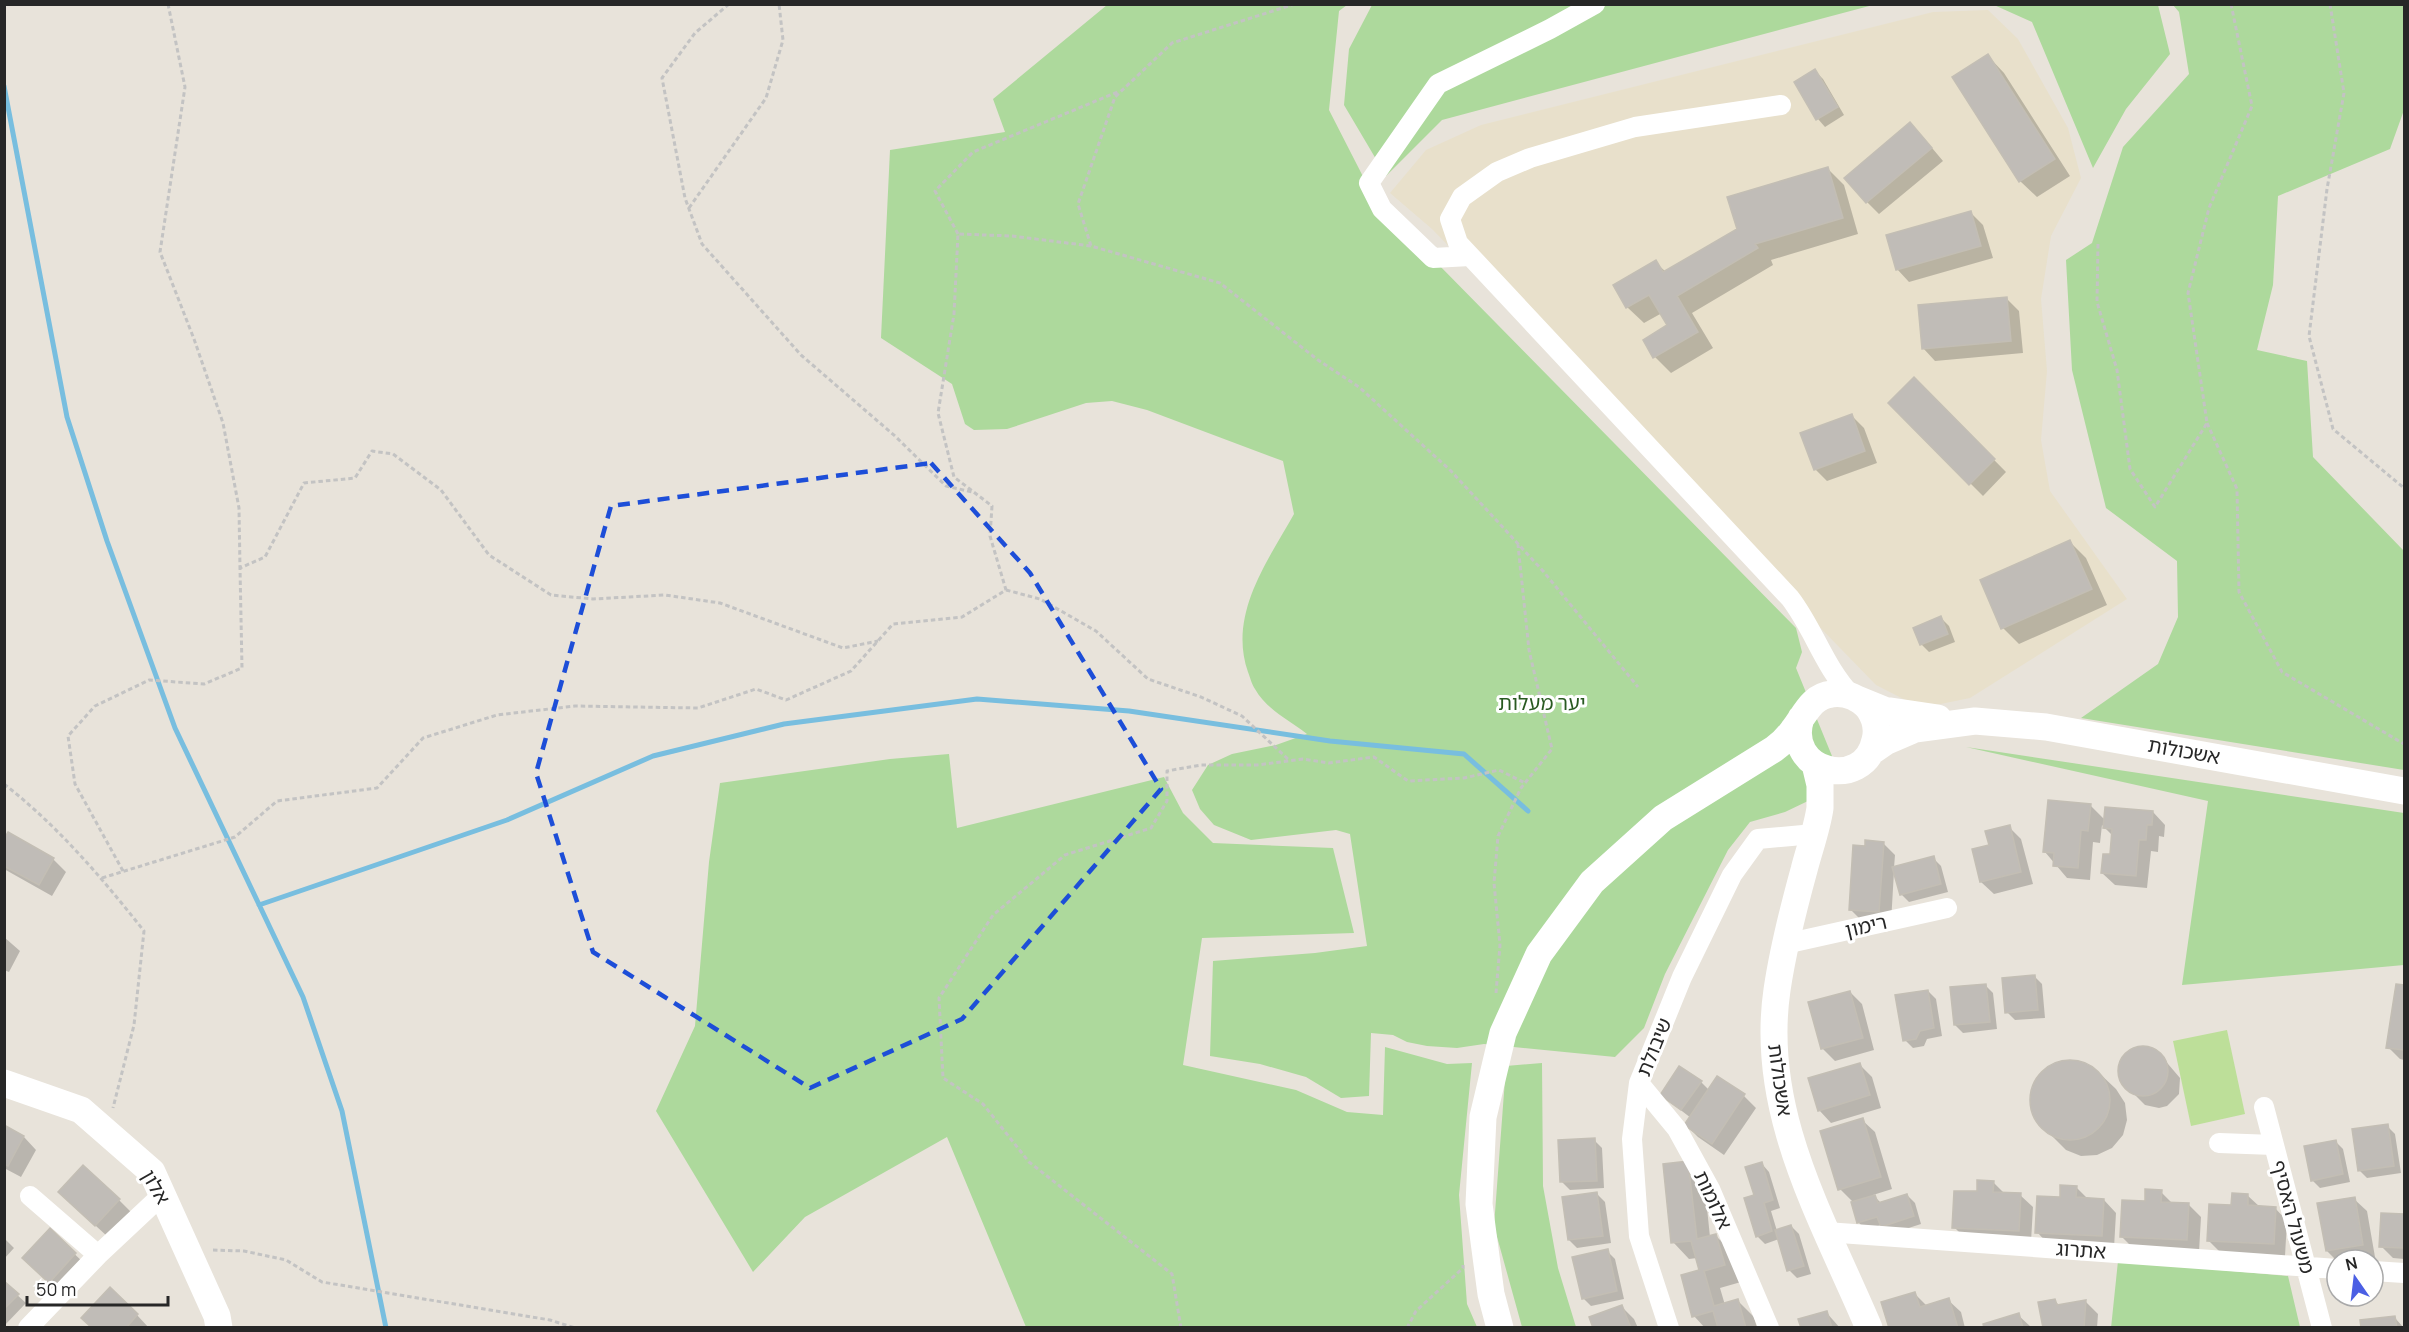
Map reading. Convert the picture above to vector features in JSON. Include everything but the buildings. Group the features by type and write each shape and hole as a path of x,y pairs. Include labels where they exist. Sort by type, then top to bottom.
{"street":[{"path":"1470,256 1433,258 1382,209 1369,183 1438,84 1550,29 1594,4"},
{"path":"1753,764 1765,759 1783,757 1814,763 1834,771 1847,770 1864,759 1876,735 1875,723 1870,711 1834,675 1800,611 1784,590 1458,243 1450,219 1462,197 1497,172 1530,158 1635,126 1781,105"},
{"path":"1500,1328 1491,1294 1479,1204 1483,1117 1503,1033 1539,954 1592,882 1664,818 1753,764 1784,741 1816,692 1820,675 1819,657 1812,634"},
{"path":"1814,763 1804,753 1799,742 1798,729 1804,712 1816,700 1828,694 1855,698"},
{"name":"אשכולות","path":"1855,698 1884,710 1963,722 2046,727 2404,790"},
{"name":"אשכולות","path":"1869,1328 1796,1160 1783,1114 1776,1072 1775,1013 1785,944 1816,827 1823,807 1834,788 1887,741 1915,729 1963,722"},
{"name":"אשכולות","path":"1814,763 1821,790 1816,827"},
{"name":"שיבולת","path":"1669,1328 1639,1236 1632,1139 1639,1083 1682,977 1732,874 1758,839 1816,827"},
{"name":"רימון","path":"1785,944 1947,908"},
{"name":"אלון","path":"4,1083 81,1110 152,1172 217,1316 219,1328"},
{"name":"אלומות","path":"1639,1083 1677,1129 1710,1189 1769,1328"},
{"name":"משעול האסיף","path":"2264,1107 2322,1328"},
{"path":"2220,1143 2274,1145"},
{"path":"28,1328 98,1255 162,1195"},
{"path":"30,1196 98,1255"},
{"name":"אתרוג","path":"1826,1232 2325,1268"},
{"path":"2385,1272 2404,1273"}],"path":[{"path":"123,871 75,784 68,736 95,706 149,680 204,684 242,668 239,508 223,423 194,339 160,252 185,87 168,4"},
{"path":"729,4 695,33 662,78 689,208 702,244 801,355 895,436 946,486 974,492"},
{"path":"689,208 766,98 783,40 779,4"},
{"path":"1091,246 1077,204 1115,97 1172,43 1295,4"},
{"path":"2231,4 2252,106 2209,208 2188,293 2207,423 2238,489 2239,592 2282,672 2404,744"},
{"path":"2330,4 2344,93 2327,189 2309,336 2333,429 2404,488"},
{"path":"1006,590 990,536 992,506 954,477 938,413 954,314 958,234 935,191 974,152 1122,90"},
{"path":"958,234 1012,236 1091,246 1220,283 1317,360 1359,387 1451,471 1543,571 1638,687"},
{"path":"2098,244 2097,302 2117,370 2130,469 2155,507 2207,423"},
{"path":"240,568 264,557 304,483 355,478 372,451 393,454 441,490 489,555 551,595 593,599 676,596 720,603 843,648 880,641"},
{"path":"1497,999 1500,945 1494,883 1498,836 1525,783 1552,749 1529,650 1518,544"},
{"path":"102,878 236,837 277,801 377,788 423,738 497,715 575,706 698,708 756,689 786,700 850,671 880,641 893,624 962,617 1006,590 1040,599 1095,631 1148,679 1201,697 1242,716 1290,761"},
{"path":"1181,1328 1172,1274 1029,1162 983,1104 944,1078 939,998 993,915 1065,855 1150,828 1167,801 1167,771 1201,765 1257,765 1303,759 1329,763 1374,757 1408,781 1464,778 1499,770 1525,783"},
{"path":"4,784 26,802 102,878 144,931 134,1025 107,1133"},
{"path":"187,1250 244,1251 285,1260 322,1282 550,1320 575,1328"},
{"path":"1407,1328 1416,1311 1463,1268 1463,1257"}],"highlighted area":[{"path":"931,463 1030,573 1161,789 962,1019 810,1088 593,952 536,773 611,506"}],"shaded area":[{"path":"1988,10 2018,39 2068,128 2081,178 2051,236 2041,299 2047,371 2041,440 2050,491 2127,599 1970,698 1921,708 1876,685 1432,229 1390,193 1426,150 1481,125 1933,12"}],"green space":[{"path":"2402,4 2404,9 2404,110 2390,149 2278,196 2273,285 2257,350 2307,361 2313,457 2404,551 2404,770 2081,718 2158,664 2178,617 2177,561 2106,508 2072,370 2066,260 2092,243 2123,147 2189,74 2179,12 2173,5"},
{"name":"יער מעלות","path":"1107,5 1347,5 1339,11 1329,110 1375,200 1796,628 1802,652 1796,668 1832,756 1808,801 1785,812 1750,822 1728,850 1665,974 1644,1028 1615,1057 1484,1044 1457,1048 1427,1046 1407,1042 1393,1035 1371,1033 1369,1096 1341,1098 1306,1077 1260,1064 1210,1056 1213,961 1315,953 1367,946 1350,834 1336,830 1251,840 1214,825 1200,809 1192,790 1208,765 1232,754 1276,745 1307,734 1272,709 1260,696 1251,681 1243,651 1243,630 1253,590 1294,514 1283,461 1147,410 1112,401 1086,403 1007,429 974,430 965,424 952,384 881,338 890,150 1005,132 993,99"},
{"path":"1372,5 1873,5 1442,120 1386,176 1344,105 1349,49"},
{"path":"1994,5 2158,5 2170,54 2126,109 2093,168 2032,22"},
{"path":"1966,747 2404,813 2404,965 2182,985 2208,801"},
{"path":"949,754 957,828 1164,777 1183,813 1213,843 1333,848 1354,933 1202,938 1183,1065 1296,1090 1347,1112 1383,1115 1385,1047 1447,1064 1472,1063 1459,1195 1467,1304 1477,1327 1026,1327 947,1137 805,1217 753,1272 656,1111 695,1026 709,862 720,783 890,759"},
{"path":"2227,1030 2245,1114 2191,1126 2173,1041"},
{"path":"1542,1063 1543,1186 1558,1268 1576,1327 1522,1327 1494,1226 1506,1066"},
{"path":"2118,1261 2288,1276 2300,1327 2111,1328"}],"waterway":[{"path":"4,86 67,417 107,541 175,728 303,997 342,1111 386,1328"},
{"path":"259,905 507,820 653,756 784,724 977,699 1129,711 1330,741 1464,754 1528,811"}]}
